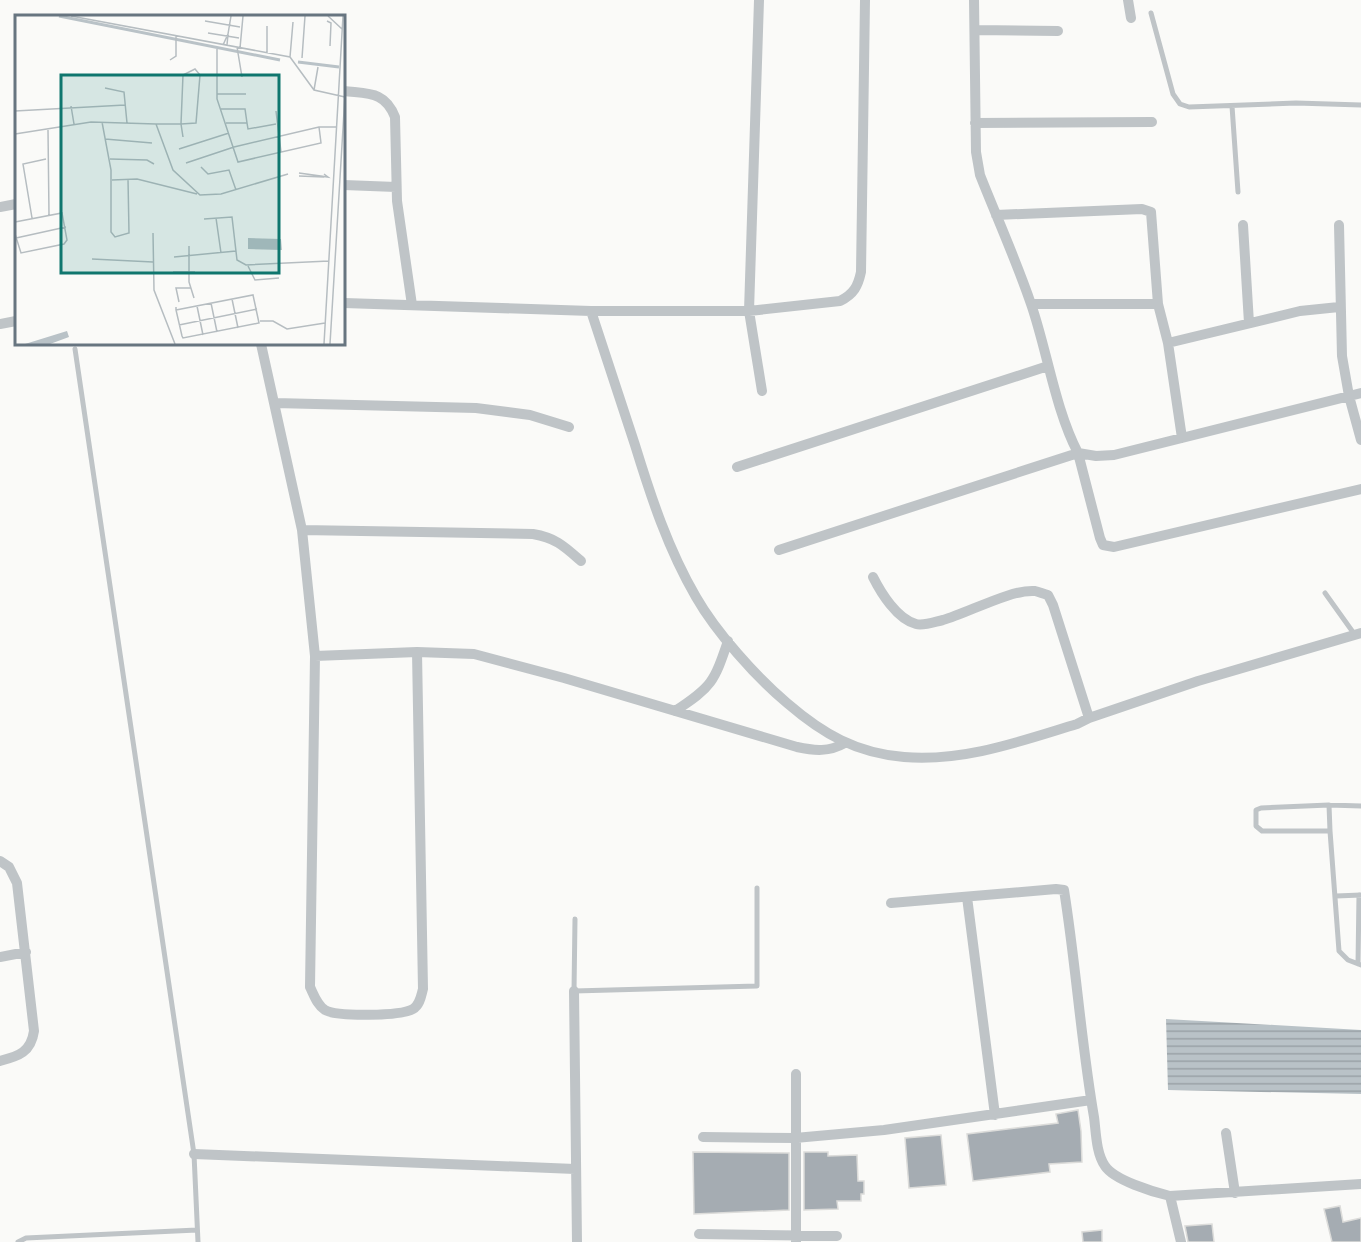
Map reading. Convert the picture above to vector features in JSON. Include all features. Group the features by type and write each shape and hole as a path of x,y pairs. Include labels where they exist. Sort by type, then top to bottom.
{"street":[{"path":"759,0 749,311 762,392"},
{"path":"345,303 591,311 749,311 840,301 849,296 858,286 861,272 865,0"},
{"path":"975,0 975,123 980,175 1031,304 1104,545 1108,547 1361,489"},
{"path":"1128,0 1131,18"},
{"path":"975,30 1058,31"},
{"path":"345,91 376,95 384,99 391,107 395,117 396,187 412,305"},
{"path":"975,123 1152,122"},
{"path":"345,185 396,187"},
{"path":"0,207 15,204"},
{"path":"996,215 1142,209 1150,212 1158,304 1168,343 1182,438"},
{"path":"1243,225 1249,323"},
{"path":"1339,225 1339,307 1342,356 1349,396 1361,440"},
{"path":"1031,304 1158,304"},
{"path":"1168,343 1300,311 1339,307"},
{"path":"591,311 651,497 672,551 696,598 766,686 812,724 845,743 866,751 903,757 940,758 999,748 1077,724 1198,681 1358,634"},
{"path":"0,324 15,321"},
{"path":"261,345 302,530 315,656 310,987 324,1009 337,1014 399,1013 413,1009 420,1001 423,989 417,652"},
{"path":"738,467 1048,366"},
{"path":"779,550 1078,453 1096,456 1113,455 1361,393"},
{"path":"275,403 476,408 530,415 569,427"},
{"path":"302,530 533,534 548,536 561,542 581,561"},
{"path":"873,577 882,595 914,624 927,624 959,615 1018,593 1036,591 1048,596 1053,605 1089,718"},
{"path":"675,711 699,696 709,686 717,674 728,641"},
{"path":"315,656 417,652 474,654 564,678 796,747 816,751 835,749 845,743"},
{"path":"0,861 9,867 17,883 34,1031 33,1039 24,1053 0,1061"},
{"path":"891,903 1064,890 1091,1100 1101,1158 1106,1167 1116,1176 1155,1193 1170,1196 1361,1184"},
{"path":"967,897 995,1115"},
{"path":"0,957 26,952"},
{"path":"574,991 576,1242"},
{"path":"796,1074 796,1239"},
{"path":"703,1137 795,1138 884,1130 1091,1100"},
{"path":"1226,1132 1235,1193"},
{"path":"194,1154 575,1169"},
{"path":"1170,1196 1181,1242"},
{"path":"699,1234 796,1239 837,1236"}],"lane":[{"path":"1151,13 1173,94 1180,104 1189,108 1296,103 1361,105"},
{"path":"1232,106 1238,192"},
{"path":"75,348 194,1154 198,1242"},
{"path":"1325,593 1358,634"},
{"path":"1329,805 1339,951 1348,960 1359,965 1360,895 1336,896"},
{"path":"1330,831 1262,831 1256,826 1254,814 1261,808 1361,806"},
{"path":"574,919 574,991 757,986 757,888"},
{"path":"18,1242 26,1238 197,1230"}],"shaded area":[{"path":"1166,1019 1361,1030 1361,1094 1168,1090"}],"building":[{"path":"1078,1110 1082,1162 1049,1164 1050,1172 973,1181 967,1134 1058,1123 1056,1114"},
{"path":"941,1135 946,1185 909,1188 905,1138"},
{"path":"693,1152 789,1153 789,1210 694,1214"},
{"path":"804,1152 828,1152 828,1156 857,1155 858,1181 864,1181 864,1194 861,1194 861,1201 837,1201 838,1209 804,1210"},
{"path":"1340,1206 1343,1222 1361,1218 1361,1242 1332,1242 1324,1209"},
{"path":"1212,1224 1214,1242 1188,1242 1185,1226"},
{"path":"1102,1230 1102,1242 1083,1242 1082,1232"}]}
